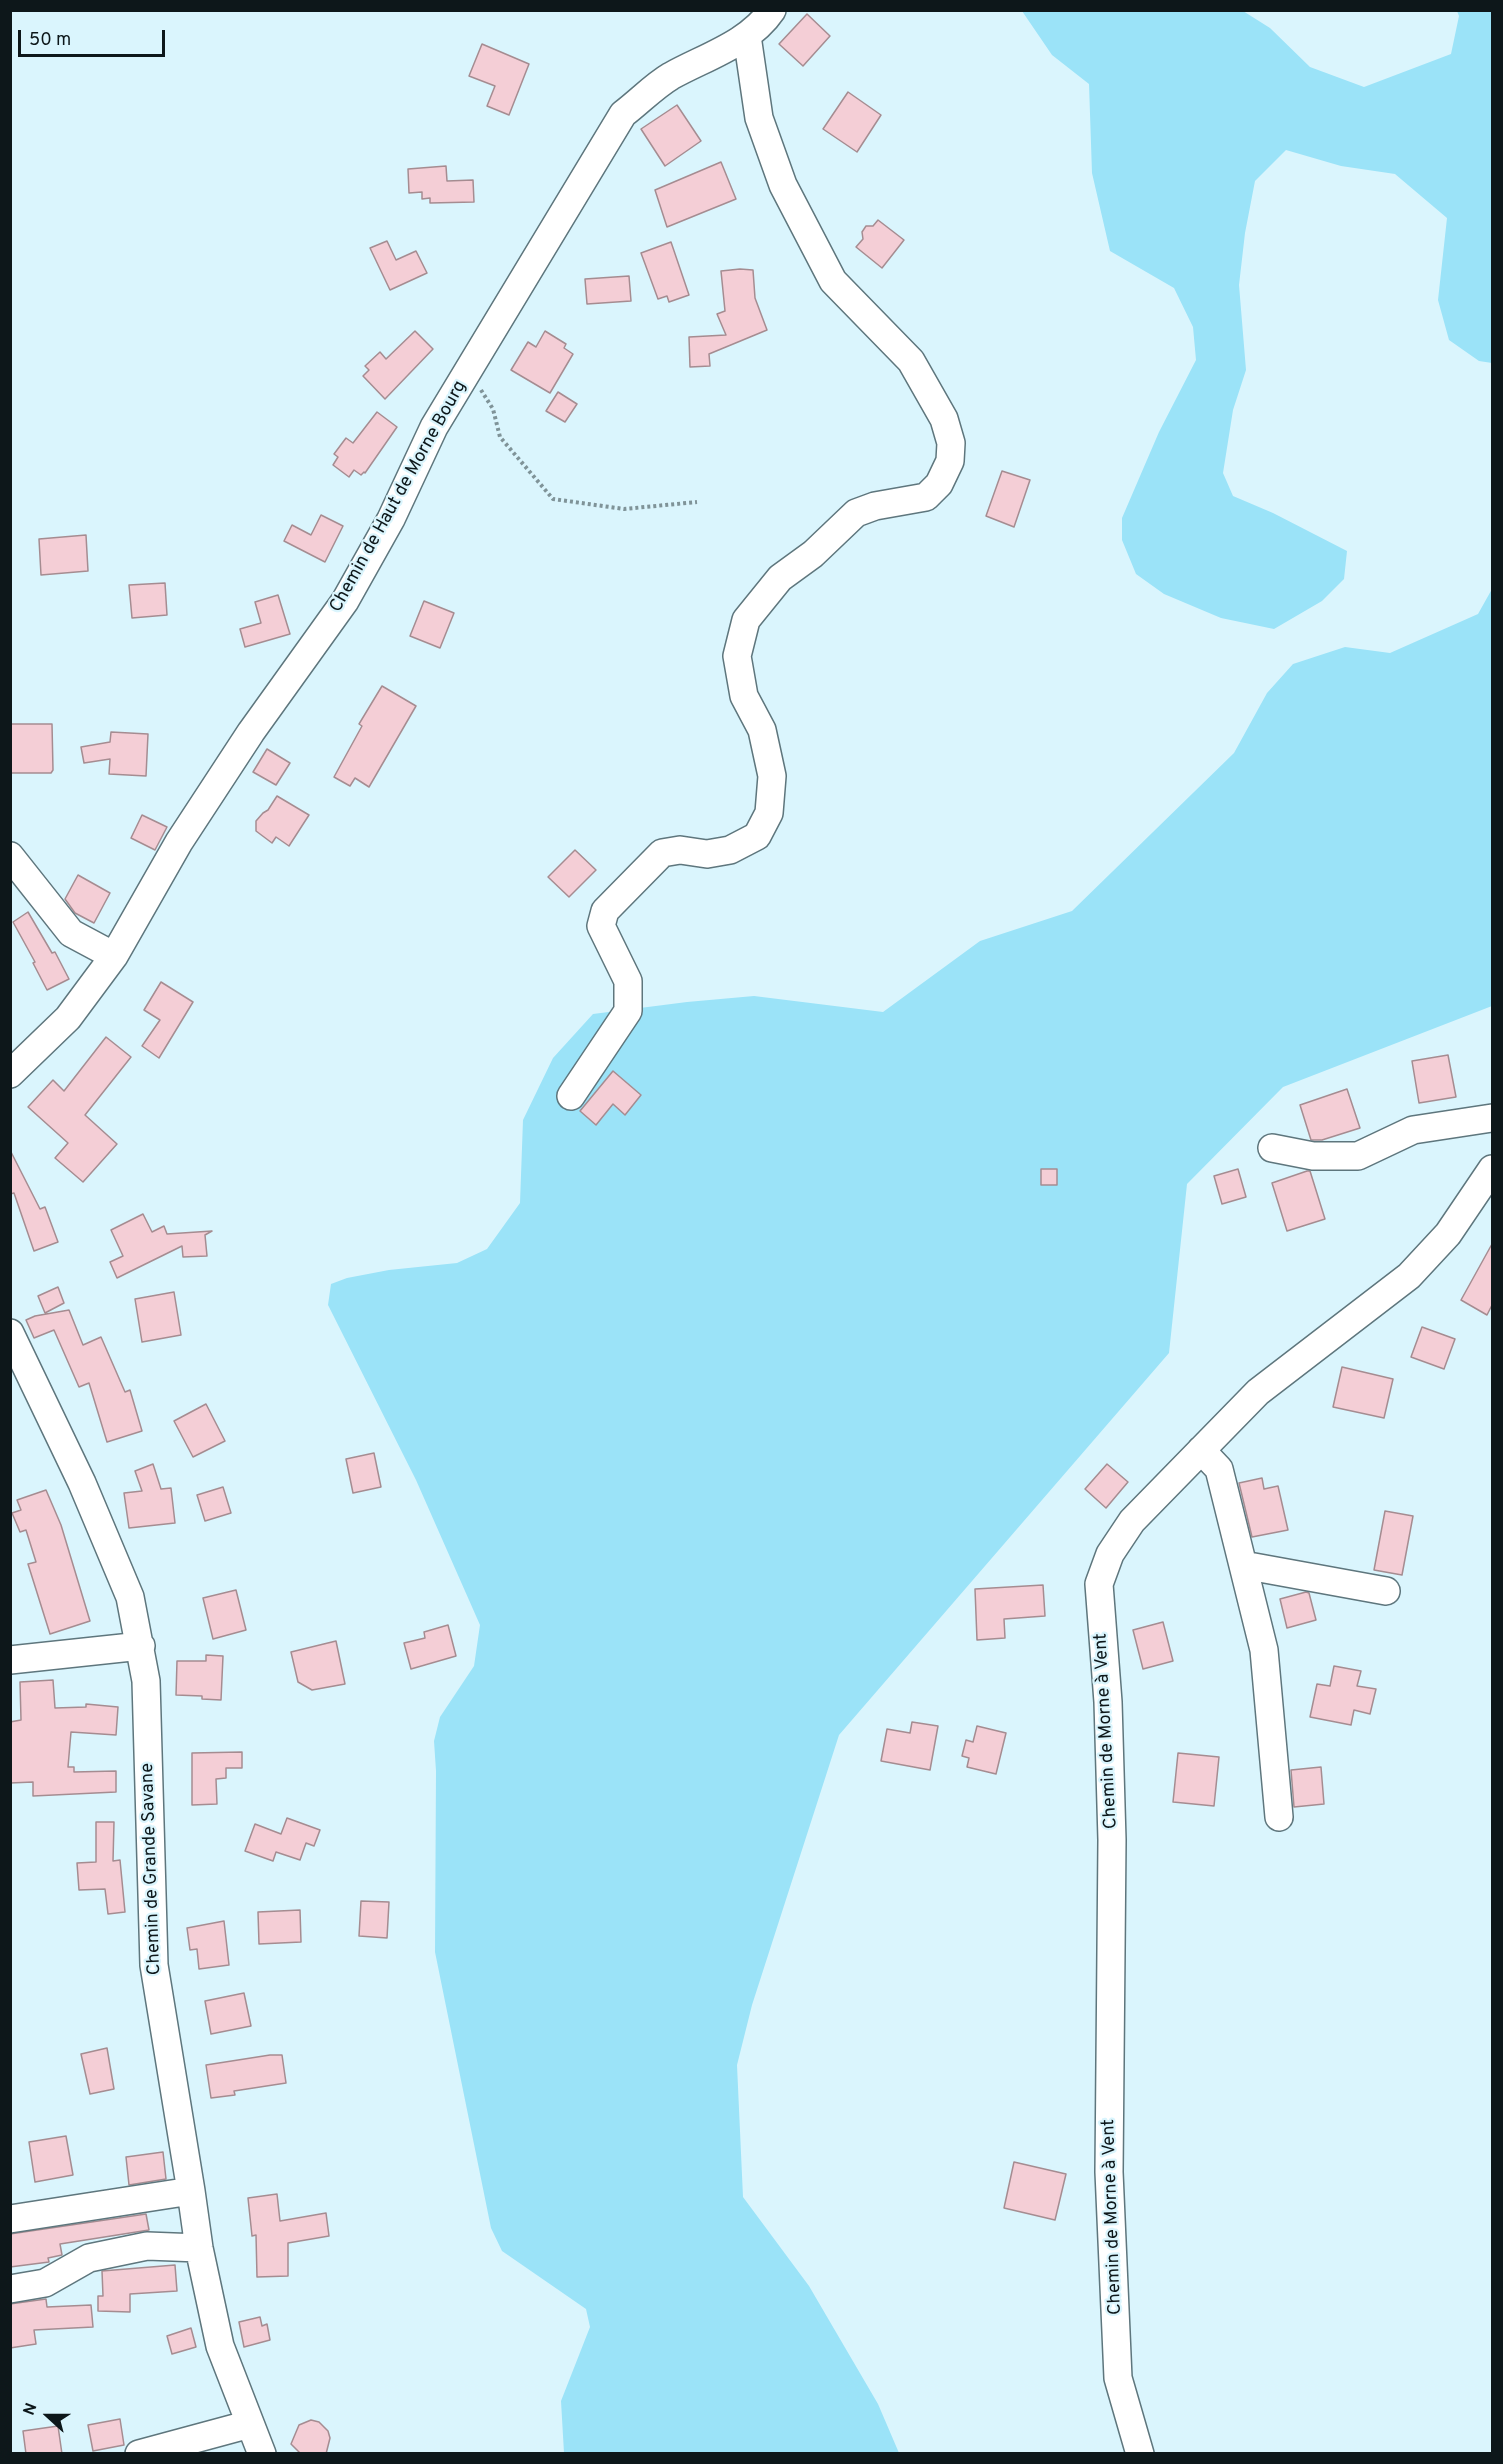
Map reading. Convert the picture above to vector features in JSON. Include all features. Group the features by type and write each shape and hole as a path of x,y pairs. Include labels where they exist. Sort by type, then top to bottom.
{"street":[{"name":"Chemin de Haut de Morne Bourg","path":"13,1066 68,1018 114,956 179,842 251,732 345,601 391,519 434,426 623,114 668,78 747,36 765,20 771,10"},
{"path":"571,1096 628,1011 628,981 601,926 605,911 662,853 680,850 707,854 730,850 757,836 769,813 772,776 762,730 744,696 737,656 746,620 780,578 813,554 856,513 875,506 926,497 939,484 950,461 951,443 944,419 911,361 833,281 783,185 759,118 747,36"},
{"path":"10,856 71,933 114,956"},
{"path":"1272,1148 1313,1156 1358,1156 1413,1130 1492,1118"},
{"name":"Chemin de Morne à Vent","path":"1140,2454 1118,2367 1109,2172 1112,1840 1108,1702 1099,1584 1110,1554 1132,1521 1258,1392 1409,1276 1448,1234 1492,1169"},
{"name":"Chemin de Grande Savane","path":"10,1334 82,1483 130,1597 146,1681 154,1965 192,2191 199,2248 220,2346 262,2454"},
{"path":"1201,1450 1219,1469 1264,1650 1279,1817"},
{"path":"1243,1565 1386,1591"},
{"path":"10,1660 141,1646"},
{"path":"10,2219 192,2191"},
{"path":"10,2289 45,2283 89,2258 147,2246 199,2248"},
{"path":"139,2454 250,2424"}],"path":[{"path":"466,375 477,383 493,409 500,437 553,499 624,509 697,502"}],"shaded area":[{"path":"1022,11 1243,11 1270,28 1310,67 1364,87 1451,54 1459,16 1457,11 1492,11 1492,363 1479,361 1449,340 1438,300 1447,218 1395,174 1341,166 1286,150 1255,181 1245,233 1239,285 1246,370 1233,410 1223,473 1233,496 1273,513 1347,551 1344,579 1322,601 1274,629 1221,618 1164,594 1136,574 1122,540 1122,518 1159,432 1196,360 1193,327 1174,288 1110,251 1092,173 1089,84 1052,55"},
{"path":"1492,589 1492,1006 1283,1087 1187,1184 1169,1353 839,1735 752,2005 737,2065 743,2197 809,2286 878,2404 899,2453 564,2453 561,2401 590,2327 586,2309 502,2251 491,2228 435,1952 436,1771 434,1741 440,1717 474,1666 480,1625 416,1480 328,1305 331,1284 347,1278 389,1270 457,1263 487,1249 520,1203 523,1120 553,1058 593,1014 754,996 883,1012 980,941 1072,911 1234,753 1267,693 1293,664 1345,647 1390,653 1478,614"}],"building":[{"path":"807,14 830,36 803,66 779,44"},
{"path":"482,44 529,64 509,115 487,106 495,86 469,76"},
{"path":"848,92 881,115 857,152 823,129"},
{"path":"677,105 701,141 665,166 641,129"},
{"path":"721,162 736,199 667,227 655,190"},
{"path":"446,166 447,181 473,180 474,202 430,203 430,198 422,199 422,192 409,193 408,169"},
{"path":"878,220 904,240 882,268 856,247 863,239 862,232 866,226 873,226"},
{"path":"387,241 396,260 416,251 427,273 390,290 370,248"},
{"path":"671,242 689,295 669,302 667,296 658,299 641,253"},
{"path":"753,270 755,298 767,330 709,354 710,366 690,367 689,337 726,335 717,314 725,311 721,271"},
{"path":"629,276 631,301 587,304 585,279"},
{"path":"415,331 433,349 385,399 363,376 369,370 365,366 380,352 386,359"},
{"path":"545,331 566,344 564,348 573,354 550,393 511,370 528,342 536,347"},
{"path":"558,392 577,404 565,422 546,411"},
{"path":"377,412 397,427 365,473 361,475 354,470 349,477 333,465 338,457 334,454 346,438 353,443"},
{"path":"1002,471 1030,480 1014,527 986,516"},
{"path":"321,515 343,526 325,562 284,541 292,525 311,535"},
{"path":"86,535 88,571 41,575 39,539"},
{"path":"165,583 167,615 132,618 129,585"},
{"path":"278,595 290,634 245,647 240,629 261,623 255,602"},
{"path":"424,601 454,613 440,648 410,636"},
{"path":"382,686 416,706 369,787 355,778 350,786 334,777 362,726 359,724"},
{"path":"10,724 52,724 53,770 51,773 10,773"},
{"path":"111,732 148,734 146,776 109,774 110,759 84,763 81,747 110,742"},
{"path":"267,749 290,763 276,785 253,772"},
{"path":"277,796 309,815 289,846 276,837 272,843 256,831 256,821 268,810"},
{"path":"142,815 167,827 155,850 131,838"},
{"path":"575,850 596,870 569,897 548,877"},
{"path":"78,875 110,893 94,923 75,913 65,899"},
{"path":"28,912 52,953 55,952 69,979 47,990 13,922"},
{"path":"161,982 193,1002 159,1058 142,1046 160,1020 144,1010"},
{"path":"106,1037 131,1057 85,1115 117,1144 83,1182 55,1158 68,1143 28,1107 53,1080 64,1091"},
{"path":"1448,1055 1456,1097 1419,1103 1412,1061"},
{"path":"613,1071 641,1095 625,1115 613,1104 596,1125 580,1111"},
{"path":"1347,1089 1360,1128 1322,1140 1311,1140 1300,1105"},
{"path":"10,1150 40,1209 45,1207 58,1242 34,1251 14,1193 10,1194"},
{"path":"1041,1169 1057,1169 1057,1185 1041,1185"},
{"path":"1238,1169 1246,1197 1222,1204 1214,1176"},
{"path":"1310,1171 1325,1219 1287,1231 1272,1183"},
{"path":"143,1214 152,1232 164,1226 167,1234 212,1231 205,1235 207,1256 183,1257 182,1246 117,1278 110,1262 123,1256 111,1230"},
{"path":"1492,1244 1492,1305 1487,1315 1461,1300"},
{"path":"58,1287 64,1303 45,1313 38,1296"},
{"path":"174,1292 181,1335 142,1342 135,1299"},
{"path":"69,1310 83,1345 101,1337 125,1392 130,1390 142,1431 107,1442 89,1383 79,1387 54,1330 34,1338 26,1320 35,1316"},
{"path":"1422,1327 1455,1339 1444,1369 1411,1357"},
{"path":"1342,1367 1393,1379 1384,1418 1333,1407"},
{"path":"206,1404 225,1441 193,1457 174,1421"},
{"path":"374,1453 381,1487 353,1493 346,1459"},
{"path":"153,1464 161,1489 171,1488 175,1523 129,1528 124,1493 142,1491 135,1471"},
{"path":"1107,1464 1128,1482 1106,1508 1085,1489"},
{"path":"1262,1478 1264,1489 1278,1486 1288,1530 1252,1537 1239,1483"},
{"path":"223,1487 231,1513 205,1521 197,1495"},
{"path":"46,1490 61,1525 90,1621 50,1634 28,1564 36,1562 26,1530 20,1532 12,1513 21,1510 17,1500"},
{"path":"1385,1511 1413,1516 1402,1575 1374,1570"},
{"path":"1043,1585 1045,1616 1004,1619 1005,1638 977,1640 975,1589"},
{"path":"236,1590 246,1630 213,1639 203,1598"},
{"path":"1309,1593 1316,1620 1287,1628 1280,1599"},
{"path":"1163,1622 1173,1661 1143,1669 1133,1630"},
{"path":"448,1625 456,1656 411,1669 404,1643 425,1638 424,1632"},
{"path":"336,1641 345,1684 312,1690 298,1682 291,1652"},
{"path":"206,1655 223,1656 221,1700 202,1699 202,1696 176,1695 177,1661 206,1661"},
{"path":"1334,1666 1361,1671 1357,1686 1376,1689 1370,1714 1354,1710 1351,1725 1310,1717 1317,1684 1330,1686"},
{"path":"53,1680 55,1708 86,1707 86,1704 118,1707 116,1735 71,1732 68,1767 74,1767 74,1772 116,1771 116,1792 33,1796 33,1782 10,1783 10,1722 21,1720 20,1682"},
{"path":"912,1722 938,1726 930,1770 881,1761 887,1729 910,1733"},
{"path":"977,1726 1006,1733 996,1774 967,1767 969,1758 962,1756 966,1740 973,1742"},
{"path":"242,1752 242,1768 226,1768 226,1778 216,1779 217,1804 192,1805 192,1753"},
{"path":"1178,1753 1219,1757 1214,1806 1173,1802"},
{"path":"1321,1767 1324,1804 1294,1807 1291,1770"},
{"path":"287,1818 320,1830 314,1846 306,1843 300,1860 276,1852 273,1861 245,1851 255,1824 281,1834"},
{"path":"96,1822 114,1822 113,1861 120,1860 125,1912 108,1914 105,1889 79,1890 77,1863 96,1862"},
{"path":"361,1901 389,1902 387,1938 359,1936"},
{"path":"300,1910 301,1942 259,1944 258,1912"},
{"path":"224,1921 229,1965 199,1969 197,1949 190,1950 187,1928"},
{"path":"244,1993 251,2026 211,2034 205,2001"},
{"path":"107,2048 114,2089 90,2094 81,2054"},
{"path":"282,2055 286,2083 234,2091 235,2095 211,2098 206,2065"},
{"path":"66,2136 73,2175 35,2182 29,2142"},
{"path":"163,2152 166,2179 129,2185 126,2157"},
{"path":"1014,2162 1066,2174 1055,2220 1004,2208"},
{"path":"277,2194 280,2221 326,2213 329,2236 288,2243 288,2276 257,2277 256,2235 252,2236 248,2198"},
{"path":"146,2214 149,2230 60,2244 62,2255 48,2258 49,2262 10,2267 10,2234"},
{"path":"175,2265 177,2291 130,2294 130,2312 98,2311 98,2296 103,2296 102,2271"},
{"path":"46,2299 47,2307 91,2305 93,2327 34,2330 36,2344 10,2348 10,2304"},
{"path":"260,2317 262,2326 267,2324 270,2340 244,2347 239,2322"},
{"path":"191,2328 196,2347 172,2354 167,2336"},
{"path":"120,2419 124,2445 93,2451 88,2425"},
{"path":"311,2420 319,2422 328,2431 330,2438 326,2454 301,2454 291,2444 299,2425"},
{"path":"58,2426 62,2454 26,2454 23,2431"}]}
